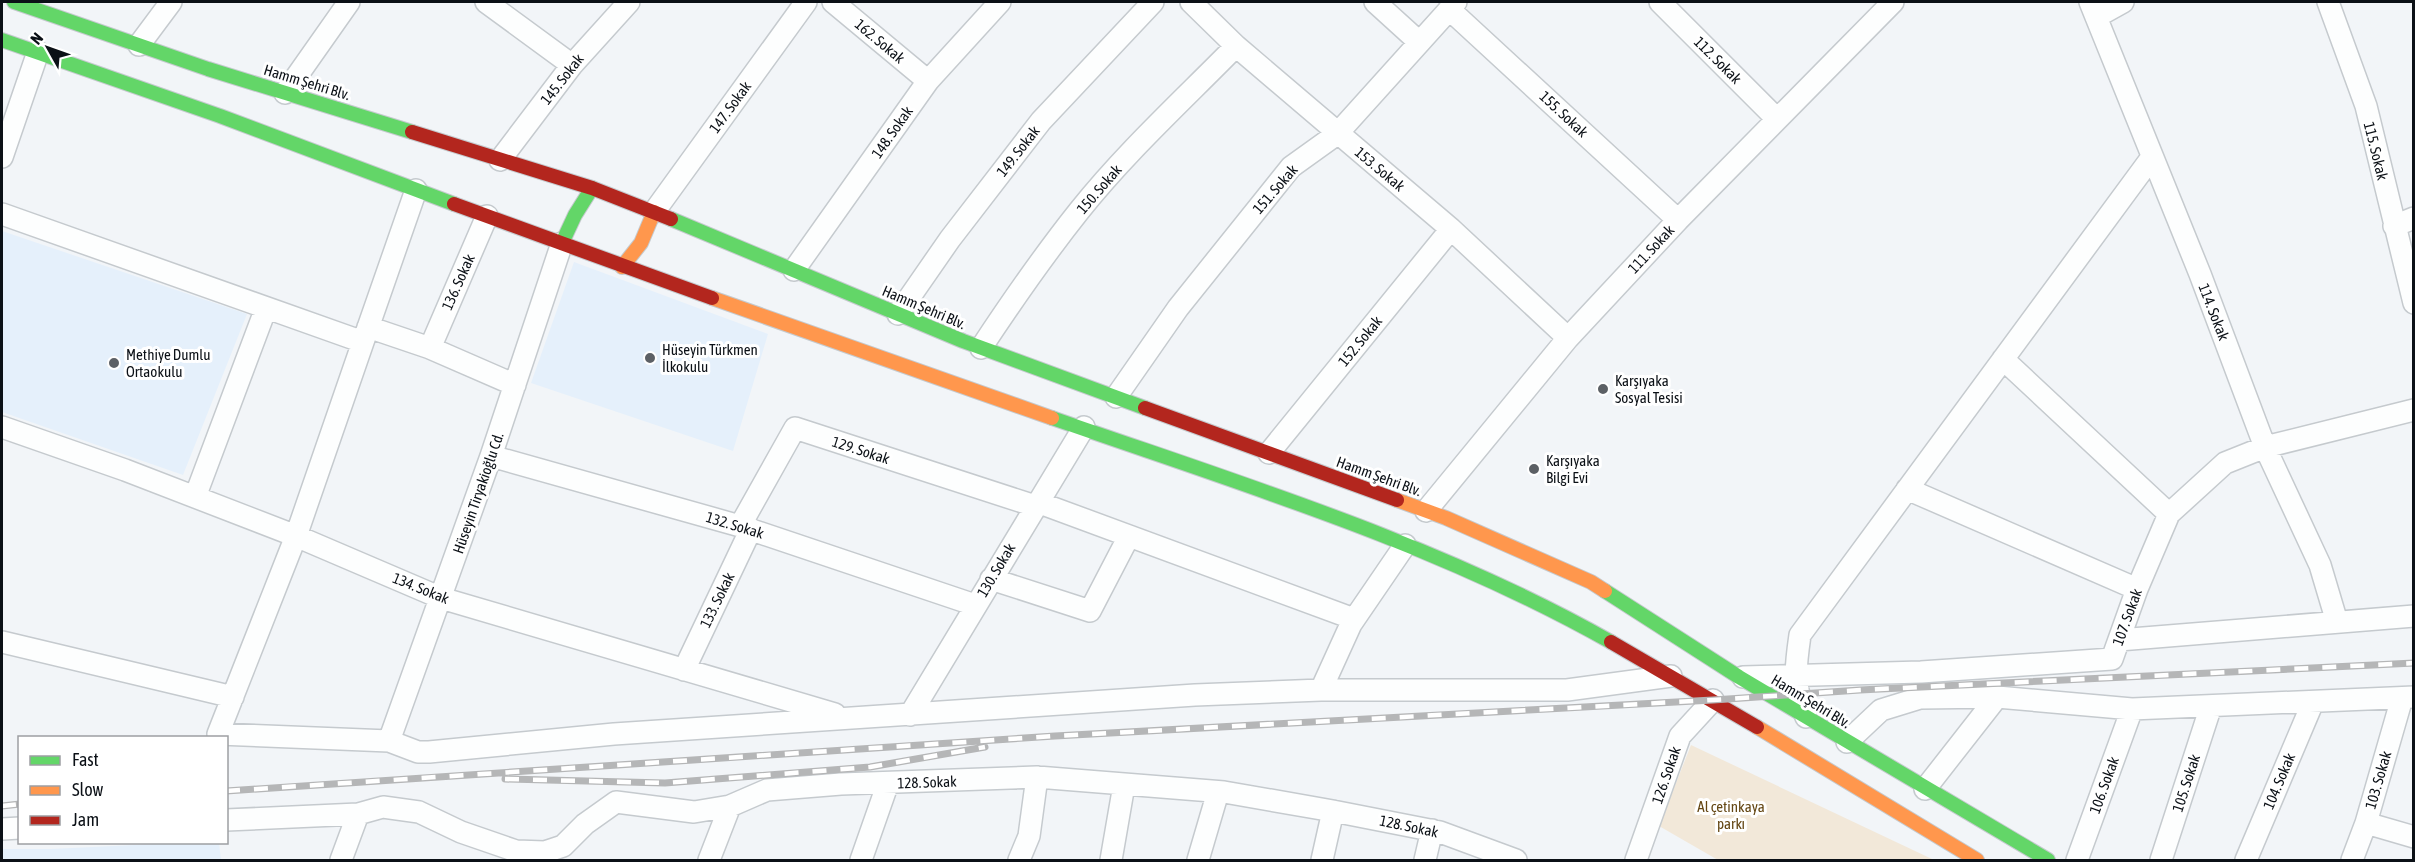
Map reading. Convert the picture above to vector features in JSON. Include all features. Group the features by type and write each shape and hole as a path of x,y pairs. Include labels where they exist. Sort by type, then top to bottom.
{"main road":[{"name":"Hamm Şehri Blv.","path":"14,2 285,93 592,188 981,348 1426,511 1591,582 1739,677 2048,861"},
{"path":"2,40 220,116 622,267 1323,513 1405,545 1500,585 1588,630 1713,700 1951,854 1977,861"},
{"path":"562,243 575,215 592,188"},
{"path":"622,267 641,243 654,212"}],"street":[{"path":"139,45 171,2"},
{"path":"285,93 349,2"},
{"path":"486,2 572,64"},
{"name":"145. Sokak","path":"500,160 572,64 629,2"},
{"name":"147. Sokak","path":"654,212 806,2"},
{"name":"162. Sokak","path":"833,2 928,81"},
{"name":"148. Sokak","path":"794,270 928,81 1000,2"},
{"name":"149. Sokak","path":"898,314 950,239 1041,121 1153,2"},
{"name":"153. Sokak","path":"1191,2 1236,46 1336,134 1451,229 1568,338"},
{"path":"1375,2 1419,42"},
{"name":"111. Sokak","path":"1426,511 1568,338 1776,118 1893,2"},
{"path":"2093,9 2123,2"},
{"name":"115. Sokak","path":"2328,2 2366,106 2404,222 2414,303"},
{"name":"112. Sokak","path":"1668,4 1776,118"},
{"name":"151. Sokak","path":"1116,397 1178,308 1291,167 1336,134 1452,5"},
{"name":"155. Sokak","path":"1452,5 1678,220"},
{"name":"114. Sokak","path":"2093,9 2200,274 2265,447 2320,565 2337,622"},
{"name":"150. Sokak","path":"981,348 1022,287 1080,210 1133,151 1236,46"},
{"path":"2,157 38,52"},
{"path":"1806,717 1797,694 1794,676 1800,635 2152,157"},
{"path":"416,189 296,536 218,734 389,741 418,752 442,752 614,734 1195,695 1321,690 1567,690 1671,676"},
{"path":"2,214 266,308 365,335 429,348 515,386"},
{"name":"136. Sokak","path":"429,348 487,216"},
{"name":"152. Sokak","path":"1269,453 1451,229"},
{"name":"Hüseyin Tiryakioğlu Cd.","path":"389,741 491,456 562,243"},
{"path":"195,497 266,308"},
{"path":"2003,359 2169,514"},
{"name":"107. Sokak","path":"1739,677 1921,672 2112,659 2137,590 2169,514 2225,462 2265,447 2414,410"},
{"name":"134. Sokak","path":"2,427 125,470 296,536 441,598 850,719"},
{"name":"129. Sokak","path":"745,528 795,428 1036,504"},
{"name":"130. Sokak","path":"910,715 1083,428"},
{"name":"132. Sokak","path":"491,456 745,528 975,605"},
{"path":"1907,489 2137,590"},
{"path":"1036,504 1354,619"},
{"name":"133. Sokak","path":"684,670 745,528"},
{"path":"991,579 1090,611 1129,536"},
{"path":"1321,690 1354,619 1405,545"},
{"path":"2119,640 2414,616"},
{"path":"2,642 233,697"},
{"path":"1925,789 1996,697"},
{"path":"1847,742 1881,710 1920,698 1996,697 2132,709 2408,697"},
{"name":"103. Sokak","path":"2352,861 2408,697"},
{"name":"126. Sokak","path":"1636,861 1680,736 1713,700"},
{"name":"104. Sokak","path":"2246,861 2313,702"},
{"name":"105. Sokak","path":"2161,861 2211,706"},
{"name":"106. Sokak","path":"2077,861 2132,709"},
{"path":"1019,861 1029,836 1037,777"},
{"name":"128. Sokak","path":"228,820 358,814 383,807 419,812 461,832 516,851 561,853 585,824 616,802 694,812 730,806 767,790 1037,777 1218,792 1333,811 1432,831 1516,861"},
{"path":"861,861 888,783"},
{"path":"1111,861 1124,785"},
{"path":"1198,861 1218,792"},
{"path":"709,861 730,806"},
{"path":"1322,861 1333,811"},
{"path":"341,861 358,814"},
{"path":"2366,823 2414,837"},
{"path":"2,829 18,828"},
{"path":"1425,861 1432,831"}],"shaded area":[{"name":"Methiye Dumlu Ortaokulu","path":"2,231 247,314 183,475 2,412"},
{"name":"Hüseyin Türkmen İlkokulu","path":"574,262 768,334 733,451 531,383"},
{"path":"155,844 219,844 221,860 2,860 2,849"}],"green space":[{"name":"Al çetinkaya parkı","path":"1691,745 1932,859 1718,860 1659,826"}],"railway":[{"path":"228,791 1055,736 1860,690 2414,663"},
{"path":"505,779 665,783 870,767 985,747"},
{"path":"2,806 18,804"}],"traffic: fast":[{"path":"14,2 208,69 412,132"},
{"path":"2,40 220,116 454,204"},
{"path":"562,243 575,215 592,188"},
{"path":"671,219 963,341 1145,408"},
{"path":"1052,418 1266,492 1407,545 1544,607 1611,642"},
{"path":"1605,591 1739,677 2048,860"}],"traffic: slow":[{"path":"622,267 641,243 654,212"},
{"path":"712,298 1052,418"},
{"path":"1397,500 1446,518 1591,582 1605,591"},
{"path":"1757,727 1977,860"}],"traffic: jam":[{"path":"412,132 592,188 671,219"},
{"path":"454,204 712,298"},
{"path":"1145,408 1397,500"},
{"path":"1611,642 1757,727"}],"place":[{"name":"Hüseyin Türkmen İlkokulu","path":"650,358"},
{"name":"Methiye Dumlu Ortaokulu","path":"114,363"},
{"name":"Karşıyaka Sosyal Tesisi","path":"1603,389"},
{"name":"Karşıyaka Bilgi Evi","path":"1534,469"}]}
